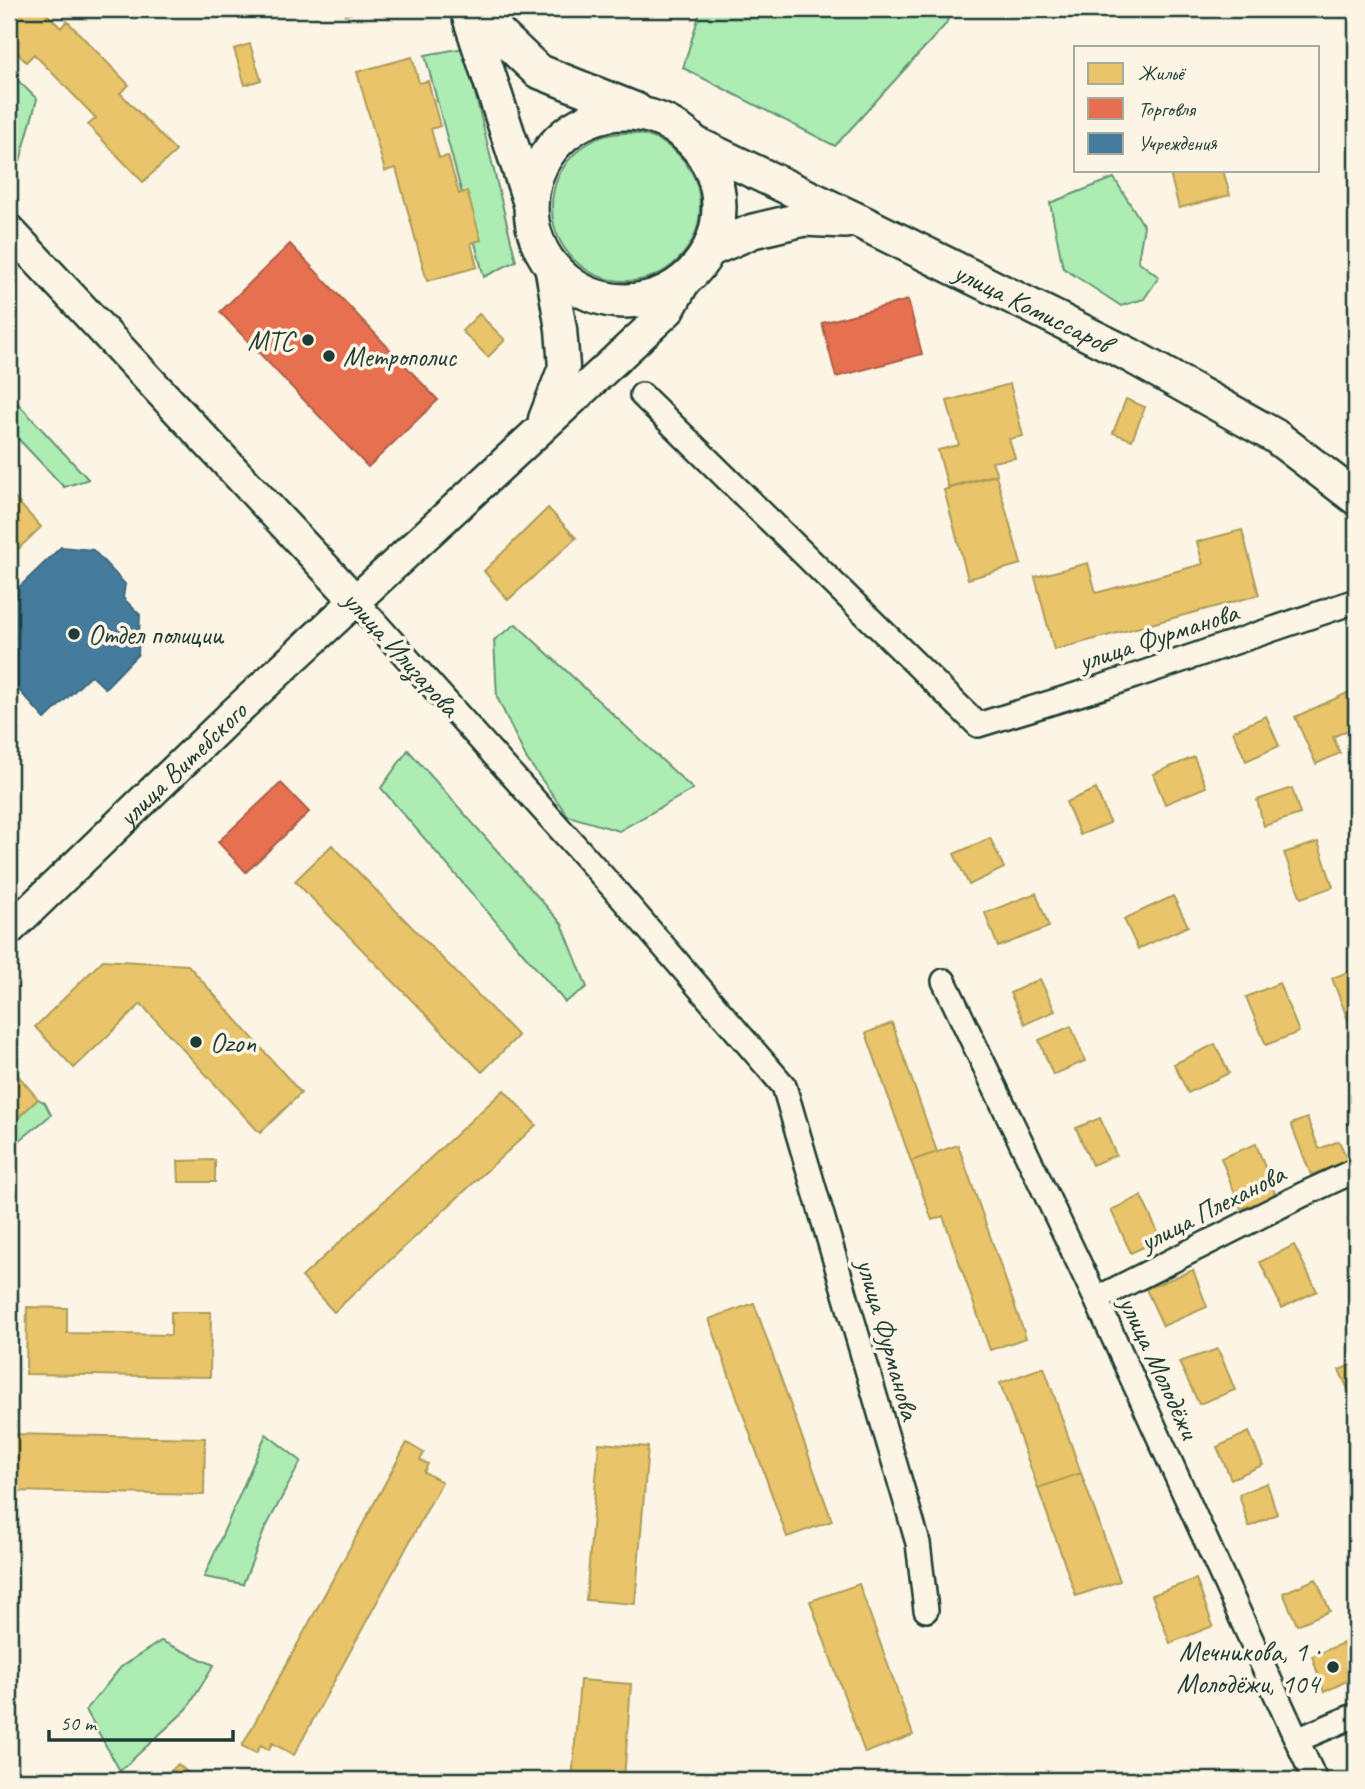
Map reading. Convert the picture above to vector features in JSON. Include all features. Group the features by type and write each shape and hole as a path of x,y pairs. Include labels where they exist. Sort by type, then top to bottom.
{"main road":[{"path":"467,9 530,205 533,231 550,265 572,286 599,298 629,302 659,296 685,281 700,266 710,249 719,222 719,194 711,167 696,144 675,127 538,71 499,34 483,9"},
{"path":"530,205 535,177 549,152 569,131 594,118 622,113 651,116"},
{"name":"улица Комиссаров","path":"696,144 1128,354 1275,436 1356,498"},
{"path":"710,249 753,231 804,219 861,222"}],"street":[{"name":"улица Илизарова","path":"9,230 355,600 615,890 784,1086"},
{"path":"542,426 564,367 561,329 550,265"},
{"name":"улица Витебского","path":"9,930 355,600 669,310 685,281"},
{"name":"улица Фурманова","path":"642,395 978,725 1105,686 1356,601"},
{"name":"улица Молодёжи","path":"944,981 1096,1299 1315,1780"},
{"name":"улица Фурманова","path":"784,1086 918,1543 926,1609"},
{"name":"улица Плеханова","path":"1096,1299 1356,1170"},
{"path":"1297,1740 1356,1715"}],"green space":[{"path":"701,9 951,9 946,24 835,146 683,68"},
{"path":"464,48 516,261 484,277 425,55"},
{"path":"9,72 37,99 20,161 9,150"},
{"path":"626,133 654,139 667,145 678,155 688,166 694,179 700,207 694,235 688,248 678,259 667,269 654,275 626,281 598,275 585,269 574,259 564,248 558,235 552,207 558,179 564,166 574,155 585,145 598,139"},
{"path":"1114,178 1144,226 1138,261 1159,277 1144,299 1121,306 1063,268 1050,203"},
{"path":"9,394 89,479 64,487 9,429"},
{"path":"516,624 693,789 619,831 568,816 526,758 497,697 494,640"},
{"path":"408,750 562,924 587,987 565,1002 381,788"},
{"path":"38,1099 45,1103 51,1115 9,1149 9,1126"},
{"path":"266,1434 301,1461 264,1531 243,1584 204,1577"},
{"path":"161,1641 214,1665 187,1709 120,1771 86,1710 121,1667"}],"building: Жильё":[{"path":"9,9 42,9 61,28 67,21 129,85 120,93 176,151 143,182 88,125 96,118 34,54 26,62 9,44"},
{"path":"344,9 367,9 345,15"},
{"path":"250,44 261,80 245,85 234,49"},
{"path":"412,57 419,83 428,81 440,126 431,129 439,158 448,156 459,194 467,191 481,240 471,243 477,267 427,281 396,168 385,171 357,72"},
{"path":"1170,172 1224,172 1230,195 1179,208"},
{"path":"479,314 505,340 488,357 462,331"},
{"path":"1010,384 1023,436 1009,439 1015,458 992,462 997,474 948,487 938,450 959,445 947,401"},
{"path":"1126,399 1145,407 1132,440 1113,433"},
{"path":"996,475 1021,564 968,579 944,490"},
{"path":"9,492 41,527 9,558"},
{"path":"548,508 576,538 508,600 484,571"},
{"path":"1242,530 1259,595 1054,650 1035,577 1088,563 1096,593 1203,564 1197,542"},
{"path":"1356,689 1356,726 1333,737 1340,753 1316,764 1295,717"},
{"path":"1266,716 1279,746 1246,761 1233,731"},
{"path":"1194,757 1206,787 1165,804 1153,774"},
{"path":"1292,788 1300,814 1264,826 1257,800"},
{"path":"1096,789 1110,823 1080,835 1066,802"},
{"path":"990,838 1004,868 969,885 954,854"},
{"path":"1318,842 1333,887 1301,898 1284,853"},
{"path":"332,845 518,1036 482,1072 295,881"},
{"path":"1036,893 1049,927 998,947 985,913"},
{"path":"1173,896 1188,926 1138,949 1124,919"},
{"path":"103,960 188,965 301,1093 260,1133 141,1004 74,1068 35,1027"},
{"path":"1356,969 1356,1017 1348,1020 1332,978"},
{"path":"1040,979 1055,1011 1025,1024 1010,993"},
{"path":"1279,983 1299,1032 1266,1045 1246,997"},
{"path":"892,1023 937,1152 911,1161 866,1033"},
{"path":"1071,1026 1085,1061 1053,1075 1039,1040"},
{"path":"1215,1044 1229,1073 1188,1093 1174,1064"},
{"path":"9,1065 38,1099 9,1126"},
{"path":"504,1090 536,1125 334,1312 302,1277"},
{"path":"1100,1118 1116,1155 1092,1165 1076,1128"},
{"path":"1307,1118 1319,1149 1339,1141 1348,1161 1311,1175 1291,1124"},
{"path":"1256,1144 1276,1196 1241,1209 1221,1158"},
{"path":"958,1145 1026,1338 990,1350 943,1216 932,1220 911,1161"},
{"path":"215,1160 215,1182 179,1182 178,1161"},
{"path":"1141,1196 1161,1239 1131,1253 1111,1210"},
{"path":"1356,1216 1356,1239 1348,1220"},
{"path":"1294,1245 1317,1291 1282,1308 1260,1262"},
{"path":"1193,1270 1207,1307 1163,1326 1146,1289"},
{"path":"754,1303 832,1521 787,1537 709,1319"},
{"path":"27,1307 67,1308 67,1333 171,1335 171,1312 211,1312 210,1377 26,1374"},
{"path":"1218,1349 1235,1390 1199,1404 1179,1362"},
{"path":"1356,1363 1356,1401 1354,1402 1339,1370"},
{"path":"1044,1367 1081,1473 1038,1488 1000,1383"},
{"path":"1249,1432 1263,1465 1231,1479 1217,1447"},
{"path":"9,1434 205,1438 204,1495 9,1491"},
{"path":"407,1443 424,1453 420,1460 428,1464 424,1472 442,1482 294,1755 272,1743 269,1750 261,1745 256,1753 242,1746"},
{"path":"599,1443 648,1447 635,1604 586,1600"},
{"path":"1081,1473 1120,1581 1076,1596 1038,1488"},
{"path":"1267,1483 1277,1514 1249,1527 1239,1494"},
{"path":"1196,1579 1213,1626 1170,1643 1152,1595"},
{"path":"1316,1579 1330,1611 1297,1625 1283,1593"},
{"path":"859,1584 913,1735 865,1753 810,1601"},
{"name":"Мечникова, 1 · Молодёжи, 104","path":"1343,1643 1355,1677 1324,1692 1312,1656"},
{"path":"580,1680 631,1684 624,1780 572,1780"},
{"path":"178,1764 196,1780 162,1780"}],"building: Торговля":[{"name":"Метрополис","path":"290,244 438,400 368,467 220,312"},
{"path":"908,300 922,354 836,377 822,323"},
{"path":"281,783 309,812 246,872 218,842"}],"building: Учреждения":[{"name":"Отдел полиции","path":"61,547 93,550 125,584 123,598 140,615 138,654 105,688 91,675 45,719 9,679 9,597"}],"place":[{"name":"МТС","path":"308,340"},
{"name":"Метрополис","path":"329,356"},
{"name":"Отдел полиции","path":"74,634"},
{"name":"Ozon","path":"196,1042"},
{"name":"Мечникова, 1 · Молодёжи, 104","path":"1333,1667"}]}
